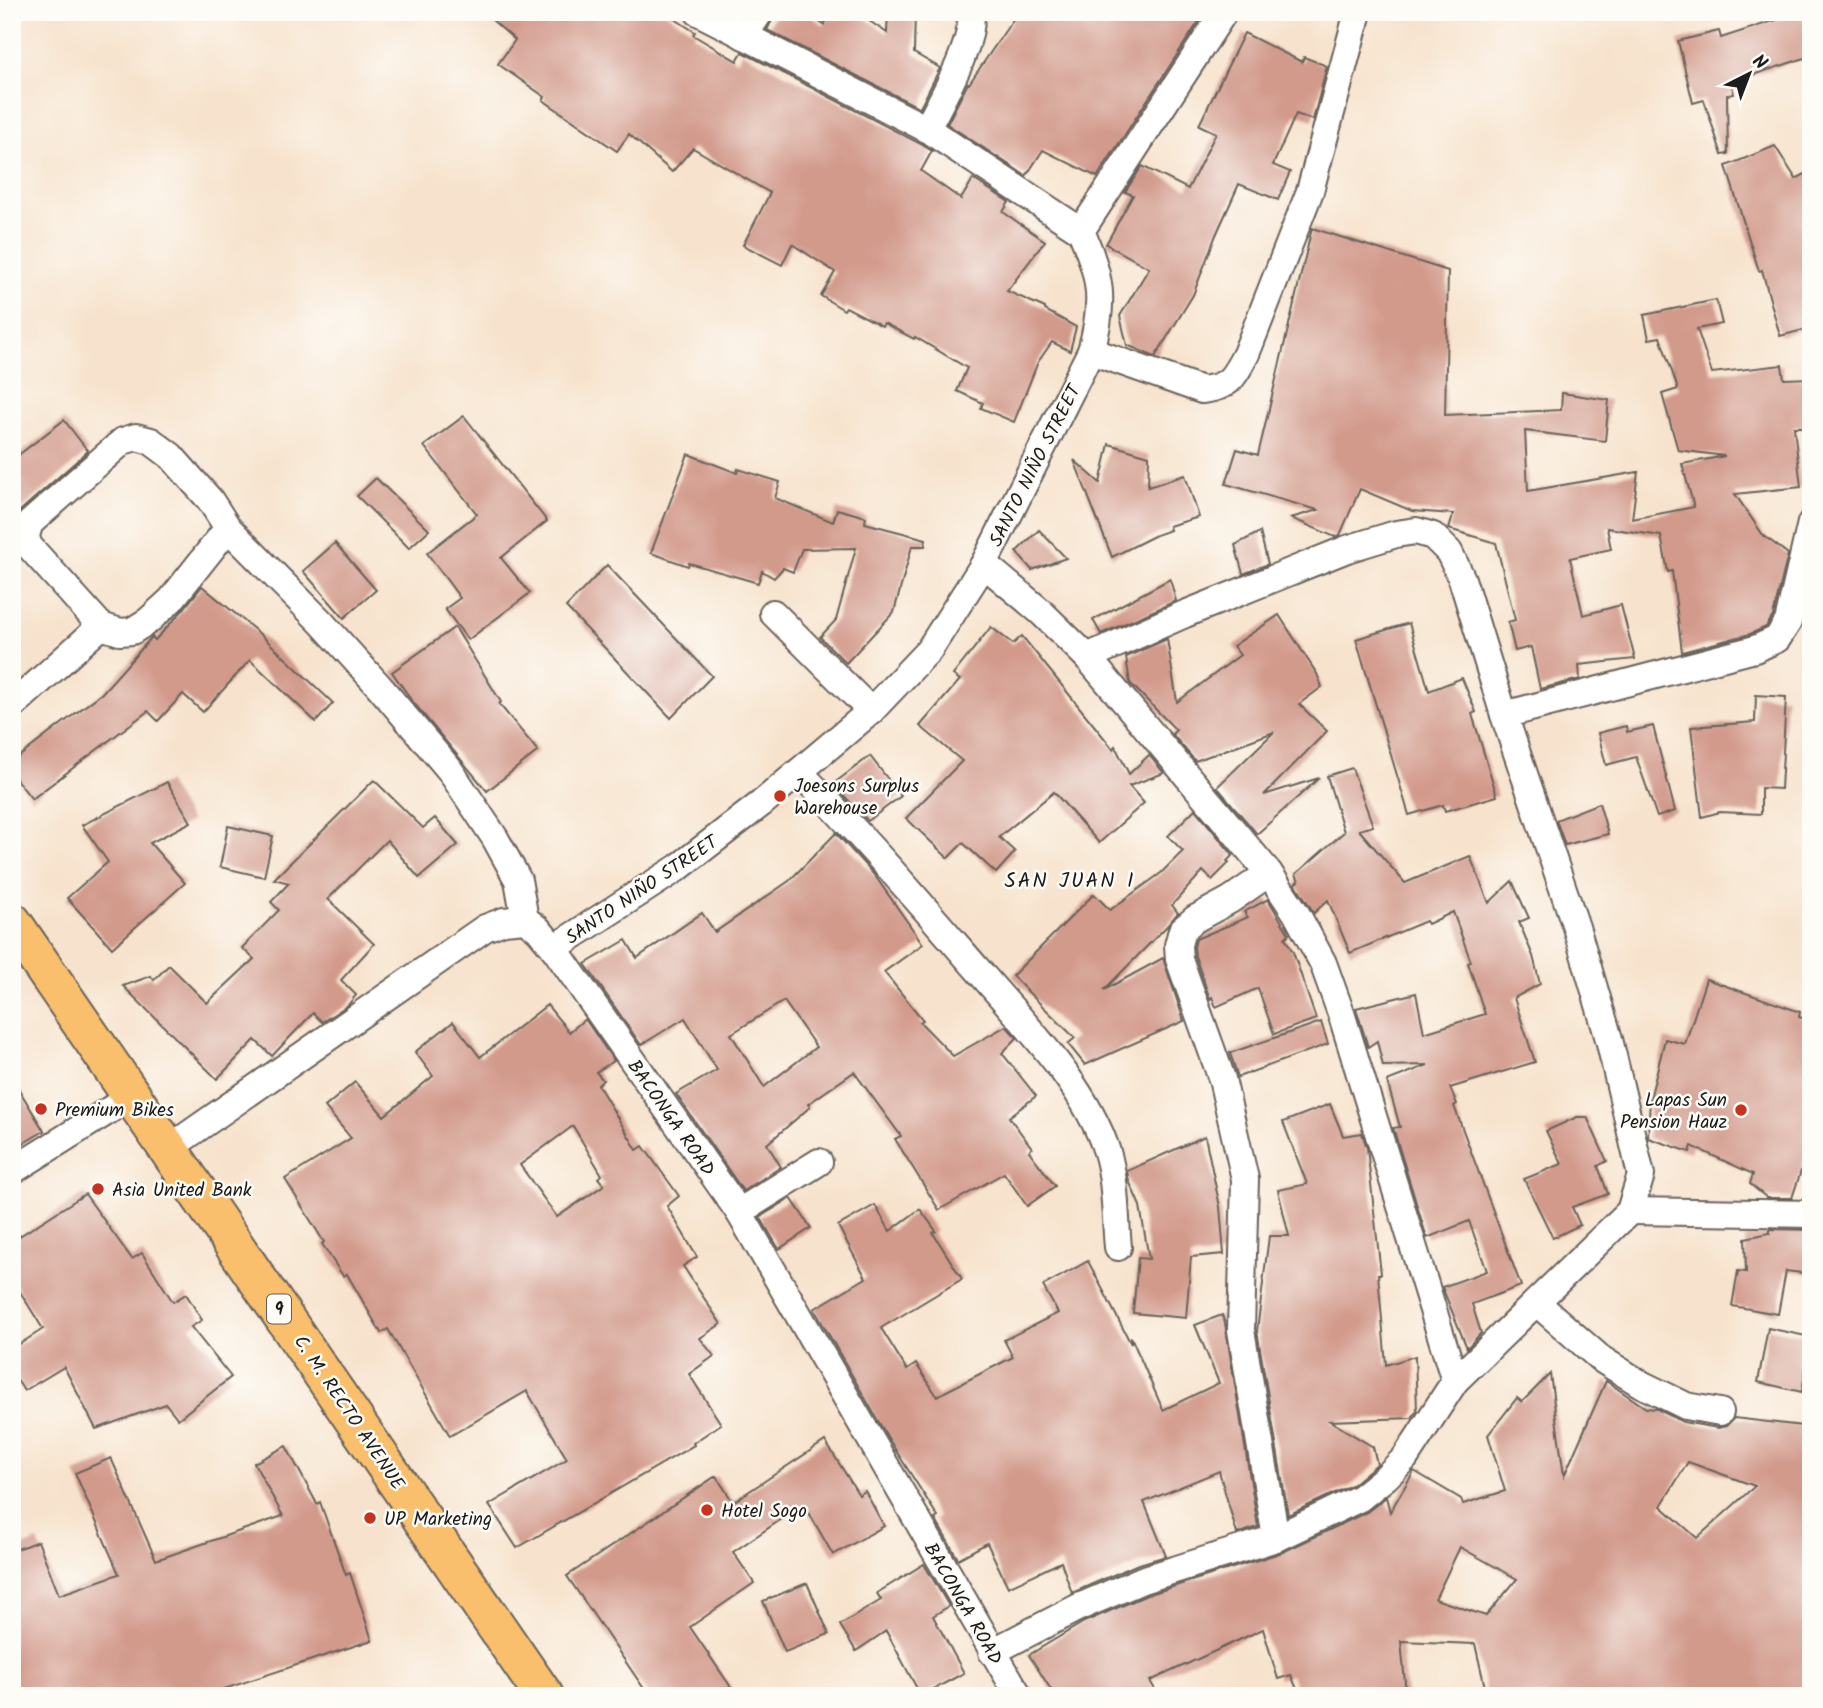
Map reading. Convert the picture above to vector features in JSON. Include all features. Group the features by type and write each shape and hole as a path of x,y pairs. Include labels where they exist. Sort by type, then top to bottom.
{"highway":[{"name":"C. M. RECTO AVENUE","path":"12,922 544,1696"}],"street":[{"path":"698,12 928,129 1081,231 1224,12"},
{"path":"744,36 760,12"},
{"path":"928,129 970,39 970,12"},
{"path":"1091,351 1202,390 1219,388 1235,376 1310,191 1358,12"},
{"name":"SANTO NIÑO STREET","path":"554,948 679,867 799,772 871,711 929,650 984,564 1091,351 1099,323 1100,289 1093,258 1081,231"},
{"path":"168,1149 485,928 503,921 526,919 518,880 495,838 449,769 329,631 228,528 210,500 171,456 151,442 136,438 123,441 30,523 26,534 29,545 101,626 120,632 132,631 148,621 171,600 228,528"},
{"path":"1504,715 1755,649 1777,639 1788,622 1811,523"},
{"path":"992,1653 1077,1608 1142,1580 1276,1538 1360,1498 1405,1458 1455,1381 1630,1211 1641,1175 1609,1039 1576,927 1504,715 1462,579 1449,552 1433,536 1416,531 1396,534 1347,549 1185,614 1087,657"},
{"path":"984,564 1041,612 1087,657 1269,873 1296,913 1327,974 1455,1381"},
{"path":"773,613 871,711"},
{"path":"12,706 101,626"},
{"path":"799,772 907,888 1065,1075 1094,1122 1107,1154 1118,1247"},
{"path":"1269,873 1230,900 1195,919 1182,930 1178,945 1179,958 1222,1079 1245,1179 1241,1330 1276,1538"},
{"name":"BACONGA ROAD","path":"526,919 554,948 739,1212 1019,1696"},
{"path":"12,1171 132,1096"},
{"path":"739,1212 819,1162"},
{"path":"1630,1211 1811,1214"},
{"path":"1537,1303 1601,1359 1641,1384 1686,1406 1720,1412"}],"building":[{"path":"483,12 664,12 695,32 693,35 737,61 742,52 919,143 932,151 921,171 961,199 973,179 1009,202 1003,212 1045,241 1007,291 1045,308 1076,327 1070,351 1052,342 1038,362 1014,422 981,408 983,403 957,391 967,368 915,337 914,339 884,323 882,326 846,307 844,310 821,296 835,272 792,244 782,265 743,245 770,193 693,148 672,172 629,134 617,151 543,100 545,97 498,64 515,40"},
{"path":"776,12 805,12 824,25 832,12 856,12 887,33 888,12 915,12 914,53 940,68 920,108 767,30"},
{"path":"1018,12 1205,12 1097,177 1043,150 1026,176 947,124 968,83"},
{"path":"1801,12 1811,12 1811,56 1731,82 1734,94 1727,95 1728,154 1722,155 1704,100 1693,103 1678,41 1719,31 1721,38"},
{"path":"1244,33 1302,62 1304,57 1327,66 1313,120 1296,114 1273,165 1290,172 1278,200 1239,184 1193,295 1155,357 1127,345 1120,316 1149,268 1106,244 1133,195 1125,192 1142,166 1188,189 1216,133 1199,125"},
{"path":"1775,146 1796,179 1811,171 1811,328 1780,336 1762,270 1759,271 1726,166"},
{"path":"1312,228 1448,271 1445,415 1561,410 1562,393 1609,400 1605,441 1525,431 1528,491 1638,472 1632,519 1694,507 1682,464 1725,456 1678,450 1662,394 1678,389 1660,337 1649,339 1644,315 1716,300 1722,324 1697,329 1712,373 1782,365 1784,379 1811,378 1811,427 1794,427 1801,487 1735,494 1763,535 1788,554 1773,616 1766,627 1750,634 1682,652 1672,571 1668,572 1661,536 1607,528 1611,549 1570,558 1583,615 1621,605 1635,659 1579,665 1580,679 1540,689 1531,647 1515,651 1508,622 1515,620 1496,543 1449,529 1453,514 1412,511 1360,489 1340,535 1335,537 1291,518 1318,510 1226,484 1237,449 1258,455"},
{"path":"464,416 547,521 501,558 530,593 468,640 445,609 460,598 427,553 477,514 424,446"},
{"path":"64,420 88,451 12,521 12,460"},
{"path":"1109,444 1149,456 1148,487 1185,475 1199,517 1169,526 1170,530 1112,557 1074,460 1100,483"},
{"path":"688,454 737,473 738,469 780,482 775,498 833,522 837,509 866,517 865,523 926,539 925,546 912,546 894,612 846,663 820,637 836,620 856,548 802,549 793,572 783,568 774,578 762,571 758,583 689,563 688,566 651,553"},
{"path":"376,478 429,530 409,548 357,496"},
{"path":"1039,530 1066,558 1032,570 1016,552"},
{"path":"1260,532 1268,564 1243,574 1235,545"},
{"path":"335,543 376,590 344,618 303,571"},
{"path":"607,565 712,676 671,718 566,607"},
{"path":"1170,579 1176,601 1101,634 1093,620"},
{"path":"202,586 261,635 333,703 316,722 250,660 203,712 183,694 158,721 148,711 32,799 12,774 12,762 102,693 152,637 155,640"},
{"path":"1279,615 1317,674 1322,687 1299,704 1327,731 1264,795 1319,778 1257,834 1217,787 1274,732 1195,761 1172,734 1176,730 1130,683 1126,657 1167,639 1177,702 1240,655 1233,646"},
{"path":"1409,623 1429,691 1462,678 1476,712 1472,714 1497,796 1445,811 1443,805 1409,815 1356,639"},
{"path":"455,627 501,702 499,704 538,751 487,791 413,702 392,672"},
{"path":"991,627 1013,644 1022,636 1113,749 1115,746 1129,774 1149,755 1164,773 1129,786 1144,803 1099,843 1054,792 999,837 1015,852 996,873 963,843 948,858 906,818 962,761 920,726 960,680 953,675"},
{"path":"1756,695 1786,697 1781,789 1761,788 1761,814 1720,812 1702,817 1691,727 1755,722"},
{"path":"1626,726 1627,732 1653,726 1675,811 1657,817 1636,757 1606,765 1598,733"},
{"path":"870,756 901,796 868,821 833,784"},
{"path":"1352,768 1373,826 1359,830 1405,883 1470,856 1489,903 1512,881 1529,918 1519,922 1533,956 1540,984 1514,998 1535,1062 1450,1088 1457,1104 1454,1106 1521,1286 1472,1304 1481,1333 1467,1348 1442,1287 1487,1271 1469,1221 1427,1238 1393,1128 1400,1127 1387,1081 1428,1065 1383,1066 1377,1041 1368,1047 1356,1008 1416,993 1424,1033 1485,1014 1468,963 1471,962 1453,912 1350,953 1328,900 1314,913 1295,883 1299,881 1296,874 1344,832 1327,776"},
{"path":"374,780 423,828 435,818 458,845 419,878 387,840 328,899 374,944 341,980 356,995 348,1005 322,1022 313,1013 272,1056 255,1040 217,1079 123,986 151,976 154,980 169,965 207,1003 254,959 242,948 279,910 271,902 289,883 274,879"},
{"path":"167,782 191,822 150,843 185,883 112,948 67,898 108,862 82,825"},
{"path":"1599,803 1608,834 1565,845 1556,820"},
{"path":"1195,809 1233,855 1227,861 1229,863 1212,880 1203,871 1172,905 1178,913 1104,990 1163,958 1184,1021 1085,1065 1068,1044 1075,1038 1012,976 1094,894 1110,910 1161,873 1183,851 1168,836"},
{"path":"228,826 273,836 264,877 220,867"},
{"path":"836,833 875,876 923,944 884,972 923,1020 920,1022 953,1056 1006,1026 1017,1038 1002,1053 1036,1096 1009,1117 1032,1148 1029,1151 1055,1186 1027,1206 1004,1173 939,1210 895,1139 901,1136 854,1072 808,1104 810,1107 767,1144 781,1167 743,1191 676,1094 717,1070 685,1018 641,1045 585,964 626,940 637,958 702,913 715,932 789,881","holes":["784,1001 816,1047 764,1087 731,1034"]},
{"path":"1268,899 1289,934 1285,938 1293,952 1316,1019 1274,1034 1258,988 1216,1007 1212,997 1210,999 1194,947 1196,939 1248,917 1244,912"},
{"path":"1706,979 1800,1012 1799,1017 1811,1021 1811,1141 1792,1198 1767,1198 1750,1184 1753,1174 1692,1146 1690,1152 1648,1138 1650,1099 1665,1039 1685,1044"},
{"path":"547,1005 569,1032 585,1019 614,1061 596,1072 603,1080 598,1085 637,1150 643,1146 679,1196 667,1206 697,1257 683,1266 721,1324 700,1338 714,1356 689,1374 721,1424 693,1443 694,1445 517,1548 489,1505 567,1459 527,1391 450,1436 388,1329 381,1333 347,1274 343,1276 322,1244 324,1242 285,1179 351,1138 325,1107 355,1082 384,1116 433,1076 415,1052 453,1022 480,1057","holes":["573,1126 602,1175 598,1178 604,1185 557,1217 520,1165"]},
{"path":"1321,1022 1328,1044 1238,1077 1230,1053"},
{"path":"12,1078 44,1131 12,1150"},
{"path":"1330,1104 1343,1136 1362,1133 1367,1148 1381,1274 1378,1274 1386,1365 1415,1356 1417,1410 1412,1418 1330,1421 1373,1447 1377,1464 1352,1485 1288,1515 1257,1331 1269,1236 1289,1236 1278,1190 1307,1184 1283,1122"},
{"path":"1577,1117 1587,1117 1607,1161 1598,1166 1608,1194 1572,1207 1580,1225 1553,1238 1524,1179 1562,1164 1546,1131"},
{"path":"1205,1136 1220,1207 1224,1254 1191,1257 1186,1318 1133,1313 1138,1258 1149,1259 1140,1206 1127,1171"},
{"path":"85,1194 132,1259 142,1253 173,1302 186,1294 202,1320 191,1327 231,1377 178,1419 166,1404 96,1429 64,1367 24,1391 12,1372 12,1349 43,1329 12,1279 12,1241"},
{"path":"791,1198 811,1228 779,1249 760,1217"},
{"path":"875,1205 890,1231 920,1209 936,1231 933,1233 962,1279 881,1328 907,1370 916,1364 937,1396 1013,1357 1004,1340 1058,1313 1043,1286 1088,1261 1131,1344 1131,1337 1163,1410 1219,1383 1195,1325 1222,1315 1258,1527 1237,1534 1219,1471 1144,1502 1166,1556 1136,1565 1072,1593 1061,1562 1008,1587 987,1543 958,1559 935,1519 938,1517 888,1438 814,1309 866,1278 838,1226"},
{"path":"1770,1229 1811,1230 1811,1274 1786,1271 1778,1314 1732,1306 1738,1271 1746,1272 1745,1238 1770,1233"},
{"path":"1768,1328 1811,1337 1802,1392 1758,1382"},
{"path":"1550,1374 1564,1476 1606,1381 1646,1408 1657,1409 1683,1422 1718,1428 1726,1426 1734,1418 1811,1427 1811,1696 1487,1696 1475,1644 1401,1641 1406,1694 1300,1696 1291,1675 1278,1679 1263,1629 1150,1681 1159,1696 1055,1696 1029,1655 1084,1622 1147,1595 1283,1552 1367,1512 1386,1497 1390,1512 1414,1471 1461,1499 1463,1504 1505,1491 1488,1435 1517,1398 1522,1402","holes":["1688,1462 1755,1486 1697,1538 1661,1506","1460,1547 1517,1579 1486,1616 1435,1599"]},
{"path":"825,1441 859,1495 865,1491 884,1526 833,1555 804,1504 733,1552 754,1583 690,1627 737,1696 649,1696 567,1576 716,1476 733,1502"},
{"path":"286,1446 317,1504 320,1502 346,1575 350,1573 372,1640 203,1696 12,1696 12,1551 38,1541 59,1595 119,1574 75,1473 111,1458 156,1560 283,1516 254,1463"},
{"path":"924,1564 949,1606 933,1616 964,1673 921,1696 886,1631 856,1651 840,1625 881,1600 877,1593"},
{"path":"807,1583 829,1634 785,1652 763,1601"}],"place":[{"name":"Joesons Surplus Warehouse","path":"780,796"},
{"name":"Premium Bikes","path":"41,1109"},
{"name":"Lapas Sun Pension Hauz","path":"1741,1110"},
{"name":"Asia United Bank","path":"98,1189"},
{"name":"Hotel Sogo","path":"707,1510"},
{"name":"UP Marketing","path":"370,1518"}],"district":[{"name":"SAN JUAN I","path":"1070,880"}]}
